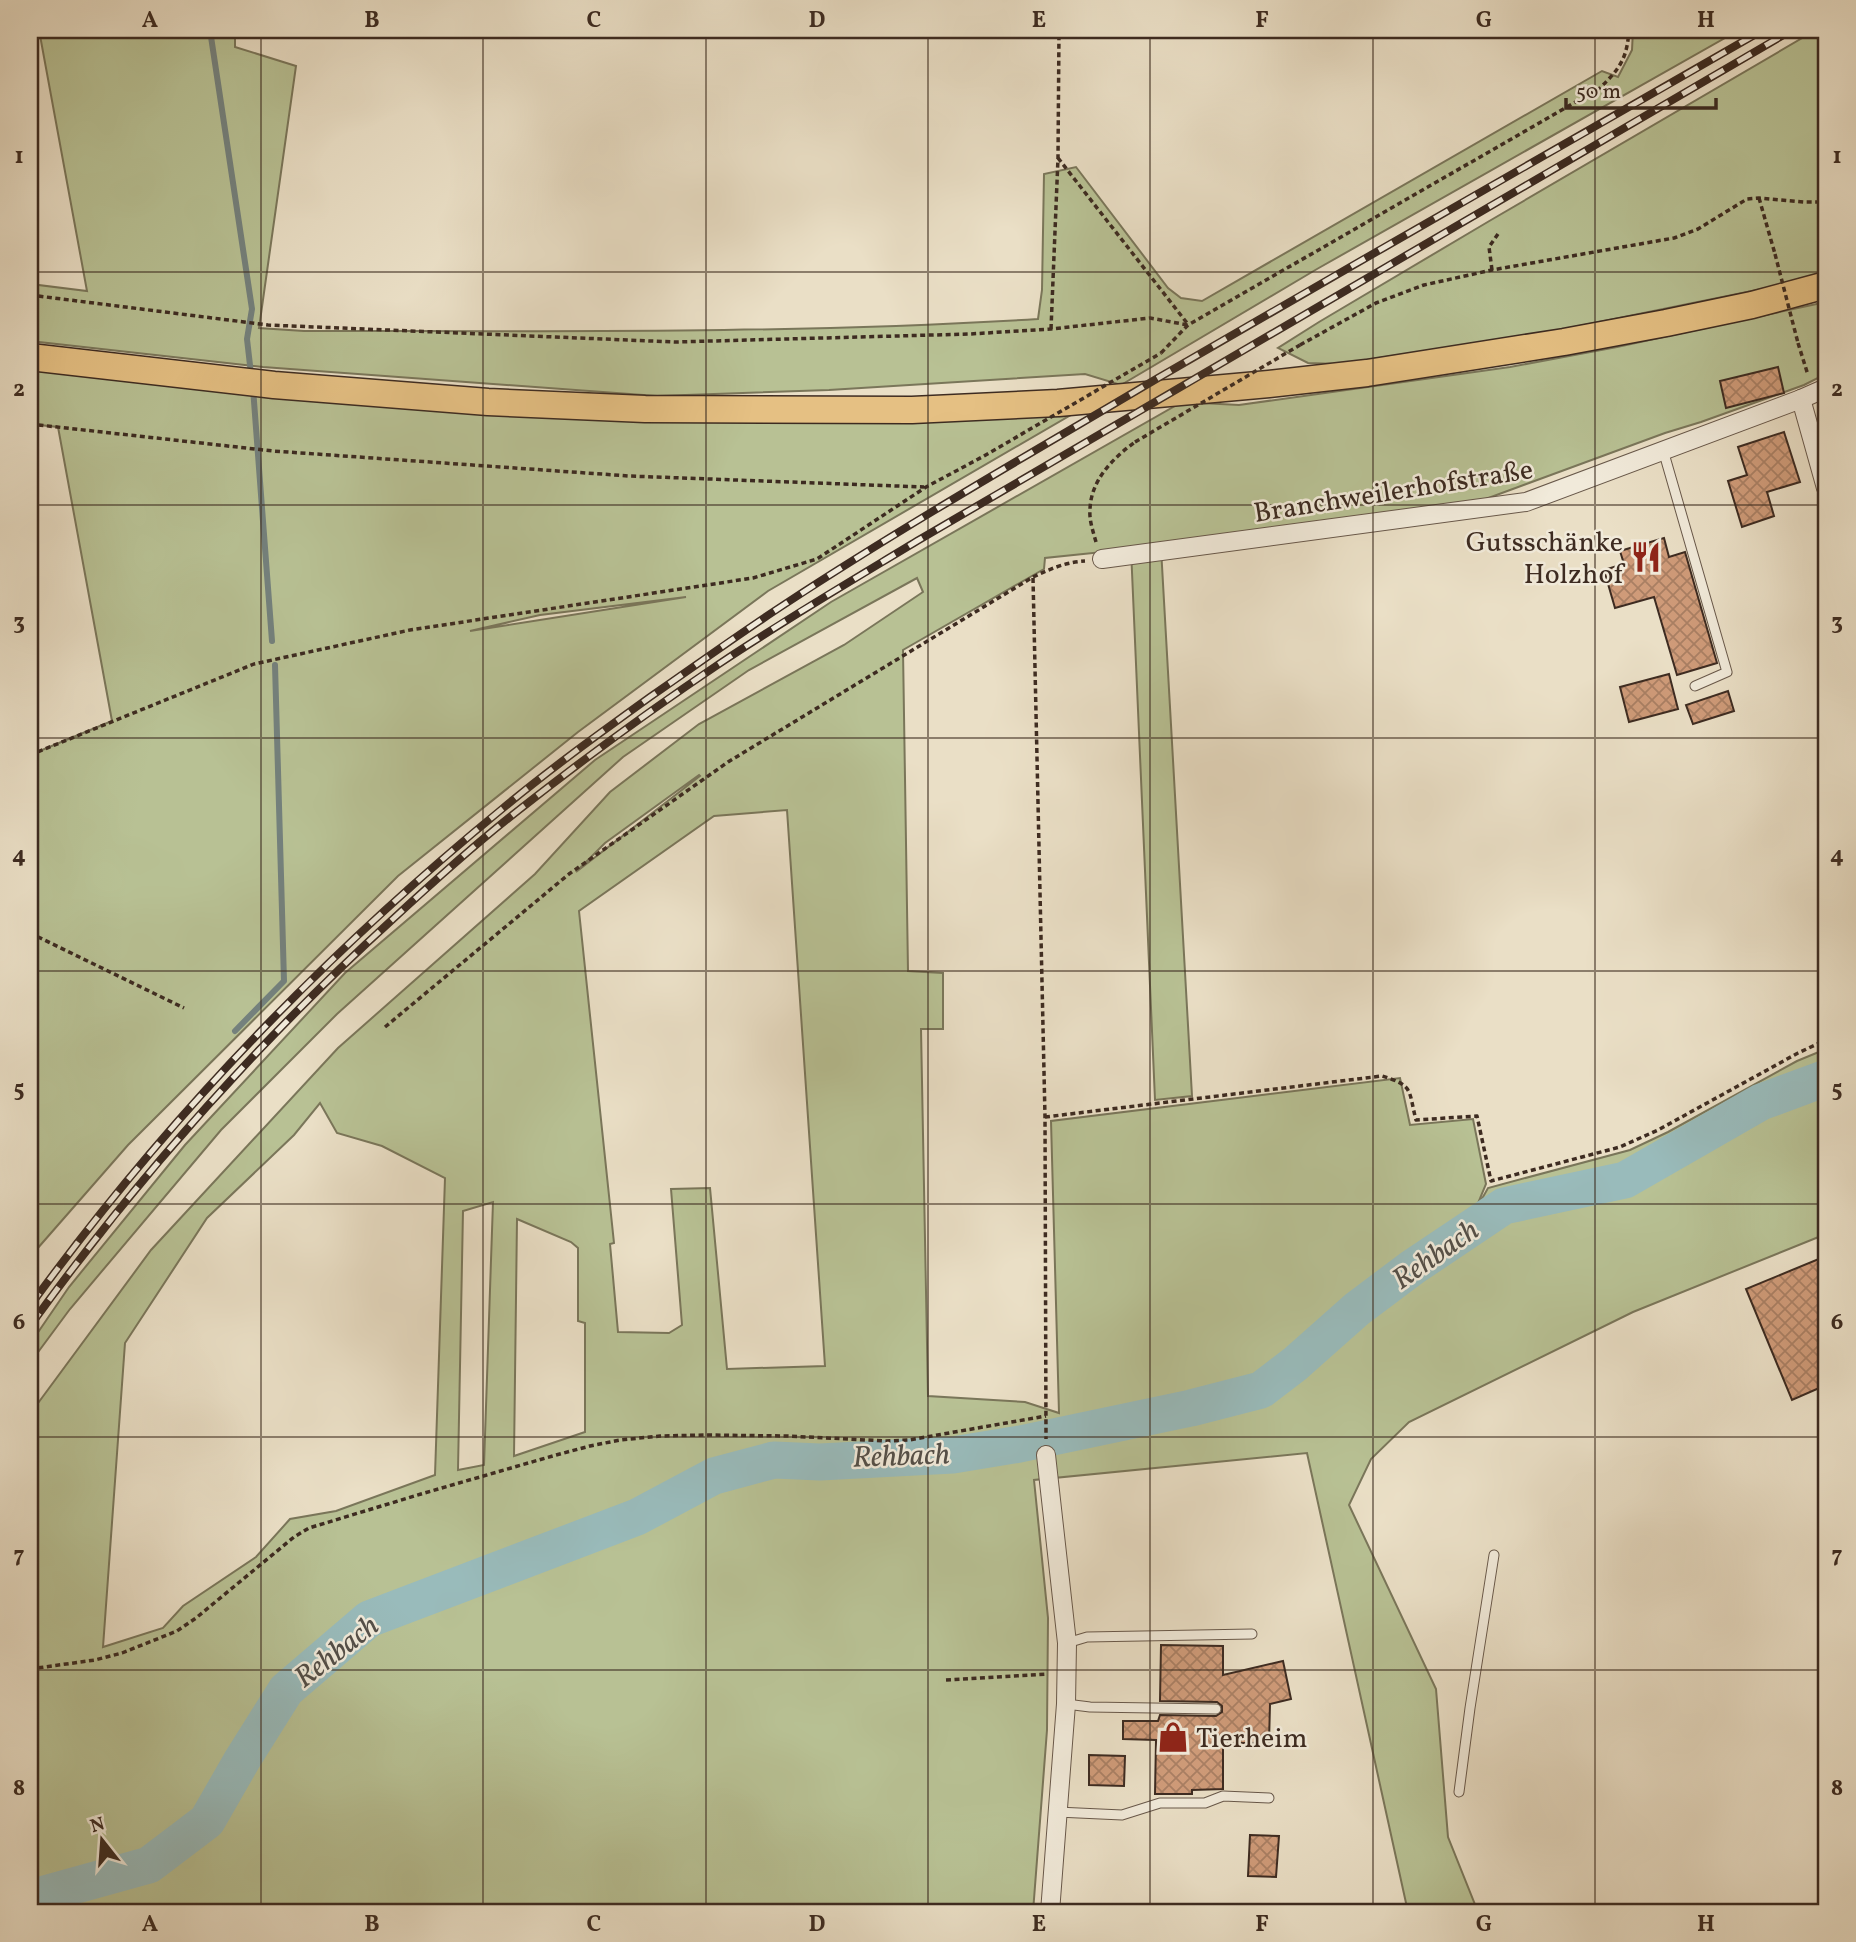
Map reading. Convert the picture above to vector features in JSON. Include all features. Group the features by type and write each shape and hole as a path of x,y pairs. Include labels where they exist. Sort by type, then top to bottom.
{"main road":[{"path":"30,357 274,385 488,402 645,410 912,410 1058,403 1367,373 1564,342 1752,305 1826,285"}],"street":[{"name":"Branchweilerhofstraße","path":"1102,559 1526,502 1814,393"},
{"path":"1814,393 1826,488"},
{"path":"1046,1455 1067,1643 1066,1704 1051,1912"}],"lane":[{"path":"1662,450 1727,672 1695,686"},
{"path":"1459,1792 1493,1555"},
{"path":"1067,1643 1087,1637 1252,1634"},
{"path":"1066,1704 1090,1707 1216,1709"},
{"path":"1057,1812 1122,1815 1160,1803 1205,1803 1223,1796 1269,1798"}],"path":[{"path":"1051,329 1058,158 1059,30"},
{"path":"30,755 254,664 410,630 753,578 817,559 926,487 1161,353 1188,325 1600,88 1620,68 1629,30"},
{"path":"1058,158 1188,325"},
{"path":"1759,198 1814,393"},
{"path":"386,1027 569,874 728,762 1033,578 1072,562 1102,559 1090,509 1094,488 1113,460 1135,442 1300,345 1359,312 1424,285 1492,270 1674,238 1698,229 1747,199 1826,202"},
{"path":"1492,270 1489,247 1498,234"},
{"path":"30,295 268,325 675,342 970,334 1051,329 1150,318 1188,325"},
{"path":"30,424 273,451 629,477 926,487"},
{"path":"30,1669 95,1660 122,1653 177,1631 276,1550 309,1528 590,1446 660,1436 706,1435 909,1440 1046,1416 1045,1117 1033,578"},
{"path":"30,933 184,1008"},
{"path":"1045,1117 1382,1076 1403,1083 1408,1089 1416,1120 1477,1116 1491,1181 1620,1147 1658,1130 1798,1053 1826,1041"},
{"path":"946,1680 1067,1672"}],"green space":[{"path":"39,30 235,30 235,47 296,66 259,328 304,331 671,331 1038,319 1042,290 1044,174 1076,167 1168,288 1181,298 1202,301 1602,71 1618,77 1632,50 1633,30 1739,30 1317,269 1121,385 1085,374 829,390 657,396 263,367 30,341 30,284 87,291"},
{"path":"1816,30 1826,30 1826,276 1545,333 1339,364 1308,363 1278,348 1491,220"},
{"path":"1826,302 1826,374 1804,385 1483,500 1161,548 1192,1096 1155,1100 1131,549 1045,558 1044,569 903,650 908,971 943,973 943,1029 921,1029 928,1396 1025,1402 1059,1413 1051,1121 1400,1078 1410,1125 1473,1119 1486,1184 1474,1213 1488,1188 1630,1150 1797,1061 1826,1049 1826,1234 1633,1312 1409,1422 1371,1459 1349,1505 1436,1689 1448,1837 1478,1912 1408,1912 1307,1453 1034,1480 1048,1618 1047,1730 1033,1912 30,1912 30,1414 151,1250 338,1048 535,874 610,792 699,724 844,645 923,592 917,578 749,670 623,757 337,1014 221,1130 70,1309 30,1363 30,1344 69,1287 185,1145 345,973 595,760 831,602 1182,402 1239,405 1510,367","holes":["699,775 700,776 576,872 605,843","787,810 825,1366 727,1369 710,1188 671,1189 682,1325 669,1333 618,1332 610,1244 614,1243 579,911 714,816","320,1103 337,1133 382,1146 445,1178 435,1475 336,1511 290,1519 256,1557 183,1606 163,1628 103,1647 125,1343 207,1218 294,1135","493,1202 484,1465 458,1470 463,1211","517,1219 571,1242 578,1248 578,1321 585,1323 585,1432 514,1456"]},
{"path":"30,367 835,419 1069,416 768,591 578,732 398,876 128,1145 30,1257 30,755 112,721 58,427 30,424","holes":["686,597 470,631 540,615"]}],"building":[{"path":"1778,367 1784,393 1726,408 1720,381"},
{"path":"1784,432 1800,482 1767,492 1774,516 1742,527 1728,481 1747,475 1738,447"},
{"path":"1664,538 1669,557 1685,552 1717,663 1677,675 1654,597 1615,608 1604,570 1624,564 1620,551"},
{"path":"1669,674 1678,709 1629,722 1620,687"},
{"path":"1728,691 1734,711 1693,724 1686,705"},
{"path":"1826,1256 1826,1385 1792,1400 1746,1289"},
{"path":"1161,1645 1223,1646 1223,1675 1283,1661 1291,1699 1270,1704 1269,1743 1223,1743 1223,1789 1192,1790 1192,1794 1155,1794 1156,1740 1123,1739 1123,1721 1158,1721 1160,1715 1216,1716 1222,1712 1222,1706 1217,1702 1160,1701"},
{"path":"1089,1755 1125,1756 1124,1786 1089,1785"},
{"path":"1250,1835 1279,1836 1276,1877 1248,1876"}],"waterway":[{"path":"210,30 252,309 247,339 251,374"},
{"path":"253,388 272,641"},
{"path":"235,1031 284,981 275,665"},
{"name":"Rehbach","path":"30,1898 149,1865 207,1821 286,1690 369,1619 637,1517 714,1476 774,1460 820,1462 953,1455 1020,1444 1191,1408 1261,1390 1357,1309 1413,1267 1504,1206 1625,1180 1761,1102 1826,1078"}],"railway":[{"path":"30,1306 136,1170 192,1105 310,981 436,864 520,794 594,738 768,615 924,517 1233,334 1763,30"},
{"path":"30,1326 156,1165 294,1014 468,852 615,737 743,648 817,601 1792,30"}],"place":[{"name":"Gutsschänke Holzhof","path":"1646,557"},
{"name":"Tierheim","path":"1173,1737"}]}
